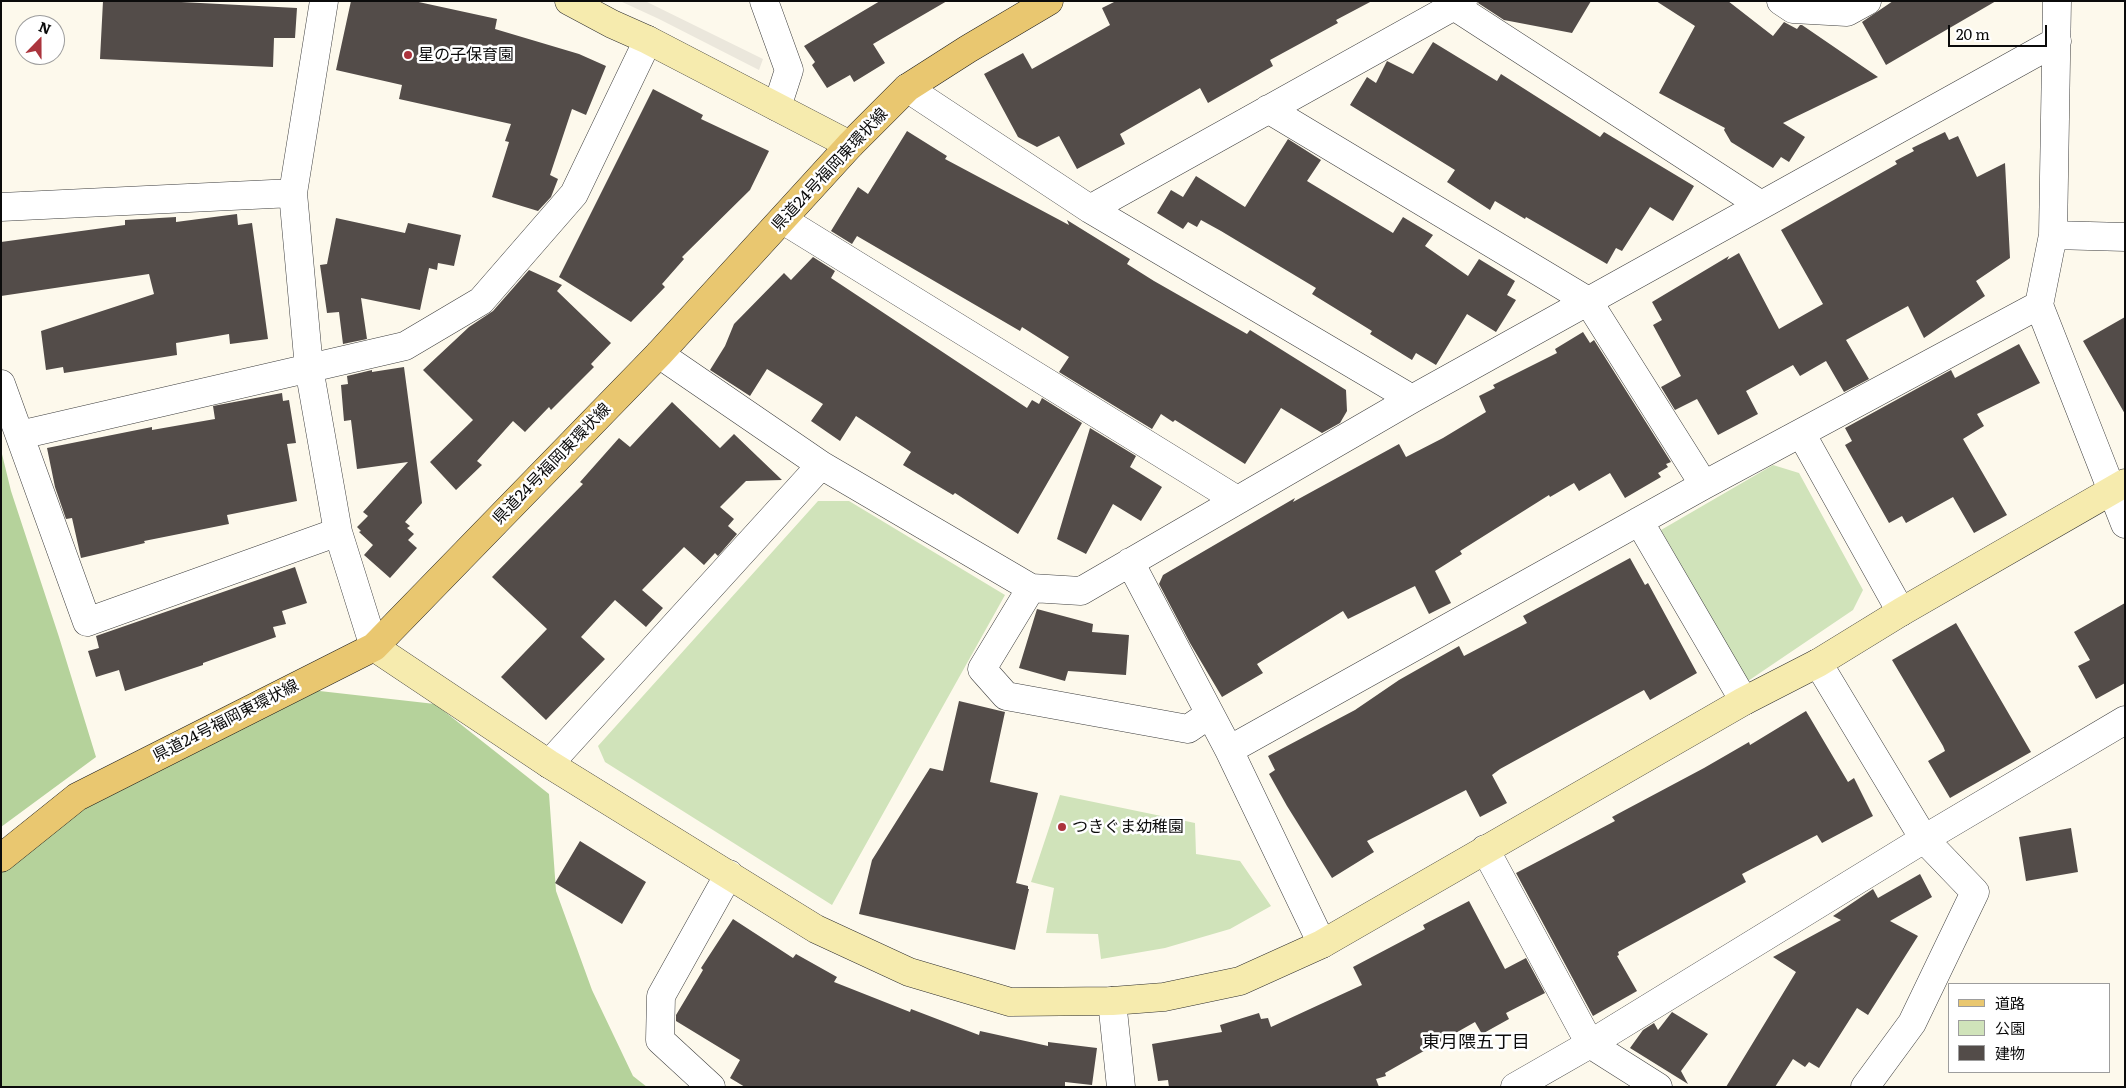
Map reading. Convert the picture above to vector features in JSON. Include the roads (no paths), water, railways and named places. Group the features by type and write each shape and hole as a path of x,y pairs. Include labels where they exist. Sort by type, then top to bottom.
{"main road":[{"name":"県道24号福岡東環状線","path":"1,858 77,797 374,647 659,354 850,145 907,88 1049,1"}],"street":[{"path":"324,1 293,193 309,368 338,532 374,647 549,764 816,929 908,972 1010,1002 1112,1002 1164,997 1240,981 1322,944 1744,701 1818,663 1901,612 2119,487"},
{"path":"569,1 850,145"},
{"path":"764,1 789,70 777,107"},
{"path":"1782,1 1793,9 1847,12 1867,1"},
{"path":"2057,1 2053,235 2039,304 2119,487 2125,524"},
{"path":"1090,209 1459,4 1761,205"},
{"path":"20,435 405,346 481,301 574,194 648,40"},
{"path":"659,354 821,465 1031,588 1081,591 1412,399 2057,41"},
{"path":"907,88 1090,209 1412,399"},
{"path":"1268,109 1588,301 1704,485"},
{"path":"1,207 293,193"},
{"path":"783,220 1237,500"},
{"path":"2053,235 2125,237"},
{"path":"1229,750 1704,485 2039,304"},
{"path":"1,384 87,622 338,532"},
{"path":"1801,433 1901,612"},
{"path":"549,764 821,465"},
{"path":"1639,521 1744,701"},
{"path":"1130,562 1229,750 1322,944"},
{"path":"1031,588 982,670 1006,696 1188,729 1210,714"},
{"path":"1818,663 1924,839 1976,892 1912,1023 1865,1087"},
{"path":"1515,1087 1590,1044 1924,839 2125,720"},
{"path":"1485,849 1590,1044 1658,1087"},
{"path":"711,1087 660,1040 661,996 729,874"},
{"path":"1112,1002 1120,1087"}],"place":[{"name":"星の子保育園","path":"408,55"},
{"name":"つきぐま幼稚園","path":"1062,827"}],"district":[{"name":"東月隈五丁目","path":"1476,1043"}]}
